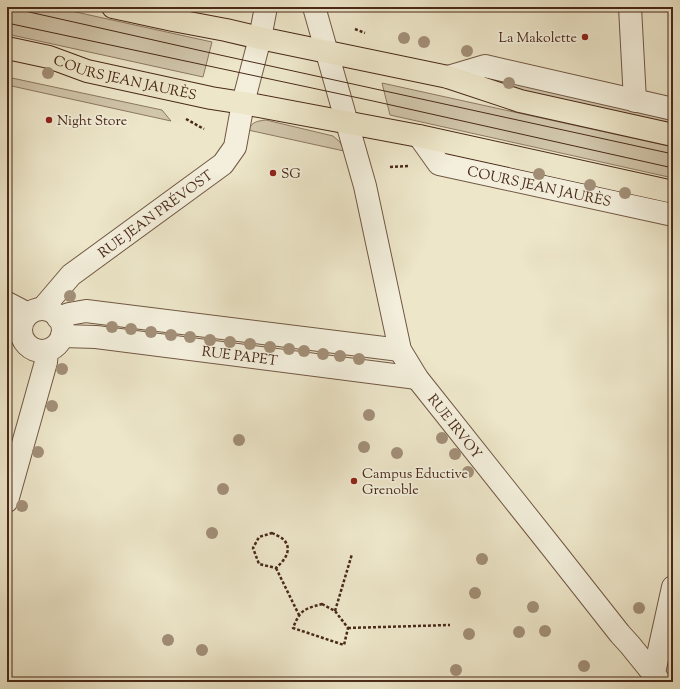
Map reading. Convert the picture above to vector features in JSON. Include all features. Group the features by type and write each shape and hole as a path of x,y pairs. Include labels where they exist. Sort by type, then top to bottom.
{"main road":[{"path":"113,7 174,14 226,30 260,38 448,77 520,101 673,135"},
{"name":"COURS JEAN JAURÈS","path":"7,48 49,56 87,71 211,98 418,136 673,192"}],"street":[{"path":"243,103 260,38 266,7"},
{"path":"314,7 346,122"},
{"path":"630,7 635,100"},
{"path":"448,77 485,66 673,109"},
{"name":"RUE JEAN PRÉVOST","path":"38,327 71,275 223,164 235,147 243,103"},
{"name":"RUE IRVOY","path":"346,122 367,196 400,350 417,378 630,645 655,679"},
{"name":"COURS JEAN JAURÈS","path":"418,136 439,164 673,215"},
{"path":"7,303 38,327 44,369 7,502"},
{"name":"RUE PAPET","path":"38,327 86,311 400,350"},
{"name":"RUE PAPET","path":"38,327 89,336 417,378"},
{"path":"655,679 673,587"}],"path":[{"path":"272,533 284,539 288,548 285,560 276,568 258,564 253,548 259,537 272,533"},
{"path":"335,611 352,554"},
{"path":"276,568 299,614"},
{"path":"322,604 335,611 348,628 344,645 293,628 299,614 310,607 322,604"},
{"path":"348,628 450,625"}],"shaded area":[{"path":"7,7 53,7 212,42 203,77 7,34"},
{"path":"7,77 162,110 171,121 7,85"},
{"path":"488,77 673,116 673,125 507,88"},
{"path":"382,83 673,147 673,178 390,115"},
{"path":"266,120 333,136 340,142 344,151 248,130 255,122"}],"tram line":[{"path":"7,7 673,154"},
{"path":"7,23 373,101 673,168"}],"place":[{"name":"La Makolette","path":"585,37"},
{"name":"Night Store","path":"49,120"},
{"name":"SG","path":"273,173"},
{"name":"Campus Eductive Grenoble","path":"354,481"}]}
